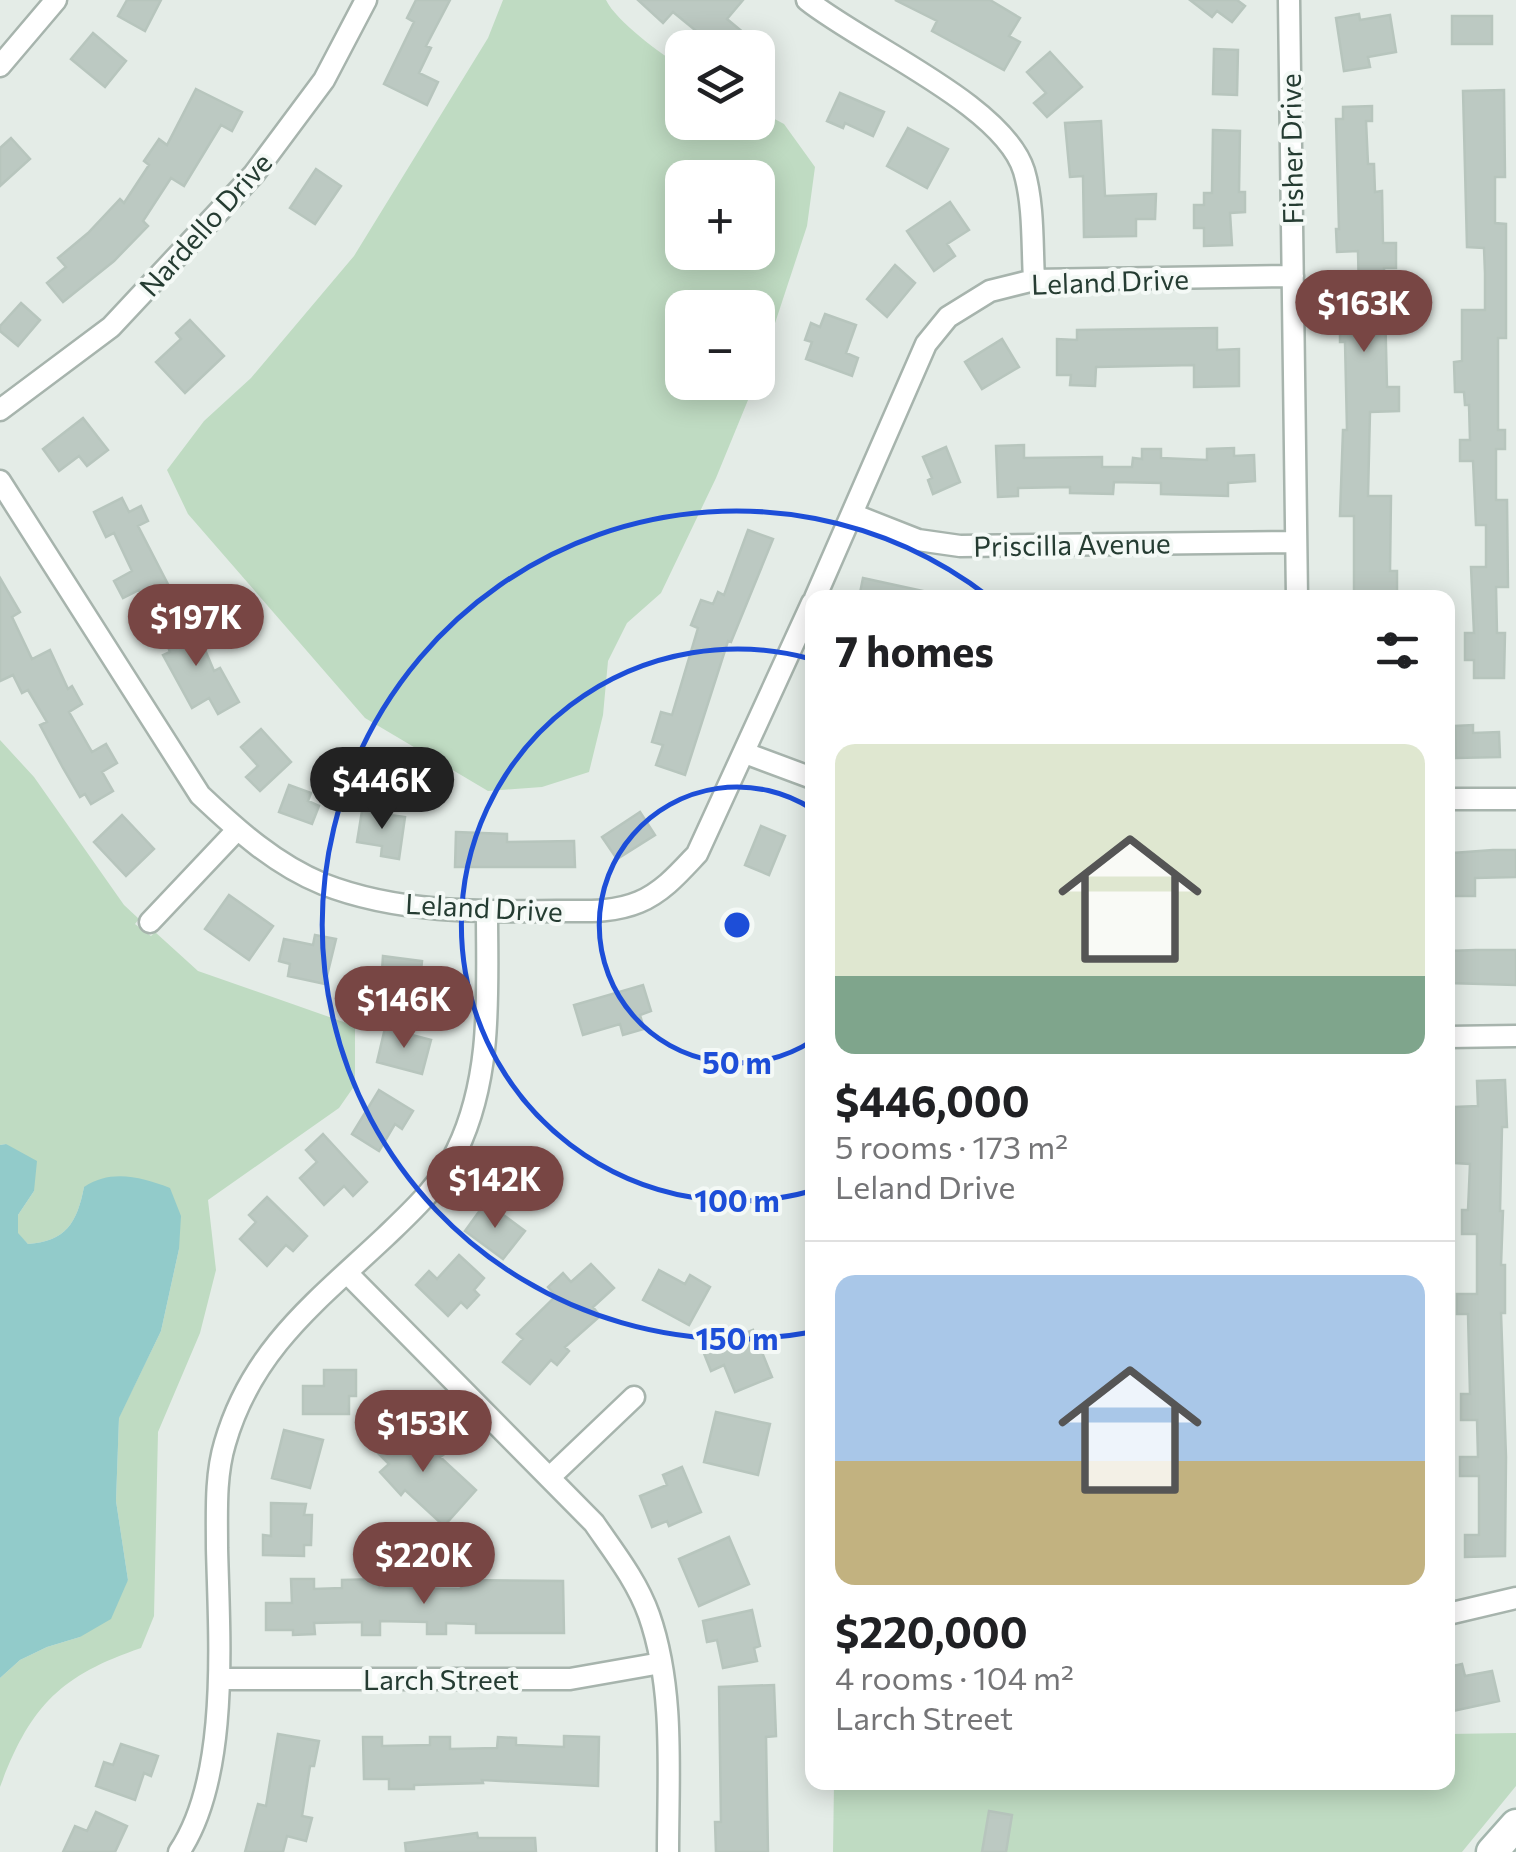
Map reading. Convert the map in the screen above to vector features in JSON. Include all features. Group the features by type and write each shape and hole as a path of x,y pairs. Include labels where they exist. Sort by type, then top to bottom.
{"main road":[{"path":"1492,1852 1516,1825"}],"street":[{"name":"Nardello Drive","path":"0,410 111,326 254,174 324,80 366,0"},
{"path":"807,0 833,21 989,120 1011,145 1023,168 1029,193 1034,280"},
{"name":"Fisher Drive","path":"1289,0 1296,590"},
{"path":"0,66 50,3"},
{"name":"Leland Drive","path":"818,590 926,344 948,317 990,291 1034,280 1293,276"},
{"name":"Leland Drive","path":"0,481 200,795 236,830 322,884 410,907 486,912 610,911 640,902 669,884 697,854 805,620"},
{"name":"Priscilla Avenue","path":"852,514 918,540 960,546 1296,542"},
{"path":"745,753 805,775"},
{"path":"1455,799 1516,799"},
{"path":"150,922 236,830"},
{"path":"179,1852 203,1796 217,1716 217,1498 224,1446 243,1392 282,1334 437,1184 456,1154 468,1126 486,1054 486,912"},
{"path":"1455,1036 1516,1036"},
{"path":"347,1273 594,1523 627,1569 649,1614 660,1662 668,1743 668,1852"},
{"path":"550,1477 634,1397"},
{"path":"1455,1612 1516,1598"},
{"name":"Larch Street","path":"219,1679 570,1679 660,1662"}],"green space":[{"path":"503,0 606,0 629,27 665,55 665,140 775,140 775,119 784,124 815,167 807,226 775,323 775,290 665,290 665,400 748,400 661,593 627,623 608,661 603,715 589,772 542,787 488,791 365,718 188,514 167,470 204,421 251,378 354,256 488,38"},
{"path":"0,740 34,777 124,905 139,919 135,924 151,936 155,932 198,971 355,1026 355,1085 339,1108 208,1200 216,1270 200,1333 158,1432 154,1616 141,1648 89,1670 51,1698 23,1735 0,1787 0,1678 20,1660 80,1637 128,1580 116,1501 119,1417 161,1331 179,1249 84,1187 78,1211 61,1234 28,1244 18,1234 18,1215 34,1191 6,1144 0,1145"},
{"path":"1516,1733 1516,1786 1462,1852 833,1852 834,1790 1455,1790 1455,1734"}],"water":[{"path":"6,1144 37,1161 34,1191 18,1215 18,1233 28,1244 52,1239 68,1228 78,1211 84,1187 105,1178 137,1178 170,1188 181,1216 179,1249 161,1331 119,1418 116,1501 128,1580 111,1619 80,1637 20,1660 0,1678 0,1145"}],"building":[{"path":"127,0 161,0 145,31 118,16"},
{"path":"416,0 450,0 426,46 431,48 419,73 438,82 427,105 384,84 414,22 407,18"},
{"path":"638,0 743,0 727,19 740,30 695,30 673,12 663,23"},
{"path":"895,0 990,0 1020,18 1009,36 1020,42 1004,70 932,31 937,21"},
{"path":"1190,0 1237,0 1245,6 1232,22 1217,11 1212,17"},
{"path":"1359,14 1360,20 1390,15 1396,52 1368,57 1370,67 1344,71 1336,18"},
{"path":"1452,16 1492,16 1492,44 1452,44"},
{"path":"93,33 126,61 105,87 71,59"},
{"path":"1214,49 1238,50 1237,95 1213,94"},
{"path":"1050,52 1082,87 1047,117 1034,103 1046,93 1027,72"},
{"path":"196,89 242,112 232,131 221,125 184,186 171,178 143,221 148,226 114,261 63,302 47,283 66,267 58,258 120,199 124,203 149,165 144,161 159,139 167,145"},
{"path":"1504,90 1505,177 1495,177 1495,223 1506,224 1506,338 1498,338 1498,430 1505,430 1505,449 1496,449 1496,500 1507,500 1508,587 1496,587 1497,633 1505,633 1504,678 1474,678 1474,660 1465,660 1465,633 1474,633 1471,567 1486,567 1486,525 1476,525 1473,461 1460,461 1460,440 1470,440 1469,405 1465,405 1464,392 1455,392 1454,362 1462,361 1462,310 1485,310 1485,273 1484,248 1467,247 1463,91"},
{"path":"840,93 884,112 873,136 845,123 843,128 827,121"},
{"path":"1372,106 1372,121 1366,121 1368,164 1374,164 1375,192 1382,191 1383,243 1396,243 1396,268 1384,268 1384,273 1375,274 1376,306 1385,306 1387,387 1399,387 1399,411 1370,412 1368,496 1391,496 1390,571 1397,571 1397,590 1354,590 1354,516 1340,516 1343,430 1347,430 1345,342 1340,342 1340,323 1351,323 1351,294 1359,294 1358,251 1337,252 1336,119 1343,119 1343,107"},
{"path":"1101,121 1105,196 1156,194 1155,219 1136,219 1136,236 1084,237 1083,176 1070,177 1065,123"},
{"path":"908,128 948,149 927,188 887,166"},
{"path":"1213,130 1240,131 1239,192 1245,192 1245,212 1230,213 1232,245 1204,246 1204,228 1194,228 1194,205 1204,205 1204,193 1212,193"},
{"path":"11,138 30,159 0,186 0,148"},
{"path":"316,169 341,186 315,224 290,208"},
{"path":"950,202 969,230 947,244 955,256 934,271 907,231"},
{"path":"895,265 915,283 887,317 867,299"},
{"path":"21,303 40,320 18,346 0,331 0,326"},
{"path":"825,314 856,325 846,353 858,358 852,376 806,359 812,342 805,340 811,323 820,327"},
{"path":"190,320 224,356 185,393 156,362 181,339 176,333"},
{"path":"1217,328 1217,350 1239,349 1239,386 1194,387 1194,365 1096,367 1095,386 1070,385 1071,375 1057,375 1057,339 1077,340 1077,330"},
{"path":"1002,339 1019,367 982,389 965,362"},
{"path":"83,418 108,450 87,466 79,456 59,471 43,449"},
{"path":"1024,445 1024,458 1102,457 1102,467 1132,467 1133,458 1142,459 1142,449 1161,449 1161,458 1207,460 1207,449 1234,448 1234,456 1254,455 1255,481 1228,483 1228,496 1161,494 1161,483 1114,482 1113,494 1070,493 1070,487 1018,488 1018,496 998,497 996,446"},
{"path":"946,447 960,482 933,494 928,480 932,478 923,457"},
{"path":"122,498 129,512 141,506 148,521 138,526 174,596 149,609 139,590 123,598 114,581 132,571 114,533 106,537 94,512"},
{"path":"748,530 773,539 731,642 728,641 685,775 656,765 663,745 652,742 661,712 672,715 698,628 691,625 701,600 713,604 718,592 724,595"},
{"path":"0,578 20,612 12,617 32,659 50,650 68,689 72,686 82,704 69,712 92,752 106,744 117,763 102,772 113,791 91,804 85,794 80,797 63,768 40,725 47,722 28,690 22,693 13,675 0,681"},
{"path":"863,578 918,590 861,590"},
{"path":"192,619 214,671 220,668 239,702 218,714 209,698 192,708 163,655 170,652 162,632"},
{"path":"1473,725 1473,733 1499,732 1500,757 1456,758 1455,726"},
{"path":"261,729 291,762 260,791 246,777 258,766 241,747"},
{"path":"289,785 311,793 308,801 319,806 312,824 279,812"},
{"path":"362,811 405,817 399,859 381,856 382,846 357,842"},
{"path":"640,812 655,835 617,859 602,837"},
{"path":"122,815 154,849 126,876 94,842"},
{"path":"761,826 785,836 769,875 745,865"},
{"path":"456,832 507,834 507,842 574,841 575,867 455,867"},
{"path":"1516,850 1516,877 1475,878 1475,896 1455,896 1455,853"},
{"path":"229,895 273,926 249,960 205,929"},
{"path":"315,935 336,939 325,984 288,976 290,964 279,961 284,939 313,945"},
{"path":"1516,950 1516,985 1455,983 1455,951"},
{"path":"383,956 422,961 422,1005 385,1001 389,972 382,971"},
{"path":"643,985 651,1011 640,1015 644,1029 623,1035 620,1024 583,1035 574,1005"},
{"path":"385,1028 431,1040 422,1074 377,1062"},
{"path":"1505,1080 1507,1127 1502,1127 1500,1211 1501,1265 1505,1265 1505,1313 1501,1313 1505,1556 1465,1557 1465,1535 1479,1535 1479,1476 1460,1476 1460,1457 1478,1457 1477,1420 1461,1420 1461,1394 1470,1394 1468,1314 1457,1314 1457,1294 1477,1294 1477,1234 1462,1234 1462,1210 1468,1210 1470,1164 1455,1163 1455,1107 1478,1106 1477,1081"},
{"path":"379,1090 413,1111 402,1129 395,1124 379,1151 352,1134"},
{"path":"323,1134 367,1182 353,1196 344,1186 324,1205 300,1178 317,1162 306,1150"},
{"path":"267,1197 307,1236 293,1251 286,1245 267,1266 240,1239 256,1222 249,1215"},
{"path":"486,1202 525,1231 503,1259 465,1231"},
{"path":"459,1255 484,1278 474,1290 479,1295 467,1308 461,1302 448,1316 416,1285 429,1271 437,1279"},
{"path":"591,1264 614,1288 593,1307 600,1316 565,1347 569,1351 557,1365 551,1360 530,1384 503,1362 523,1339 517,1334 556,1296 548,1287 563,1273 571,1282"},
{"path":"659,1270 685,1284 690,1275 710,1287 689,1325 643,1300"},
{"path":"753,1330 772,1377 735,1392 724,1365 711,1371 703,1351"},
{"path":"324,1370 356,1370 356,1396 349,1396 349,1414 303,1414 303,1386 324,1386"},
{"path":"716,1412 770,1424 758,1475 704,1462"},
{"path":"398,1423 421,1449 430,1441 443,1455 440,1457 476,1490 444,1526 405,1490 401,1495 380,1472 389,1464 372,1447"},
{"path":"284,1430 323,1440 310,1488 272,1478"},
{"path":"682,1467 701,1512 669,1526 667,1521 652,1527 640,1496 667,1485 663,1475"},
{"path":"271,1503 306,1504 304,1515 312,1515 311,1545 304,1545 304,1556 263,1555 263,1535 271,1536"},
{"path":"729,1537 749,1584 699,1606 679,1559"},
{"path":"291,1579 314,1579 314,1589 342,1588 342,1580 379,1579 379,1588 461,1589 461,1580 563,1581 564,1633 476,1633 476,1624 446,1623 446,1634 427,1634 427,1622 380,1621 380,1635 362,1635 362,1622 314,1623 315,1634 266,1630 266,1603 292,1603"},
{"path":"752,1610 760,1646 754,1648 757,1661 723,1668 717,1640 707,1642 703,1621"},
{"path":"1462,1664 1465,1676 1492,1671 1499,1701 1455,1711 1455,1666"},
{"path":"774,1685 776,1736 766,1737 768,1852 716,1852 715,1822 721,1822 719,1687"},
{"path":"278,1734 319,1741 314,1766 310,1766 302,1816 312,1818 306,1841 287,1836 283,1852 245,1852 258,1804 266,1806"},
{"path":"564,1736 599,1737 598,1786 482,1780 483,1783 389,1789 389,1779 364,1779 363,1737 382,1737 382,1746 430,1745 430,1737 450,1737 450,1749 497,1748 498,1737 516,1738 516,1745 564,1747"},
{"path":"121,1744 158,1756 151,1776 144,1773 135,1800 96,1786 104,1762 113,1765"},
{"path":"989,1811 1012,1815 1006,1852 982,1852"},
{"path":"96,1812 127,1826 115,1852 63,1852 75,1826 87,1831"},
{"path":"477,1833 478,1838 535,1838 536,1852 406,1852 405,1843"}]}
